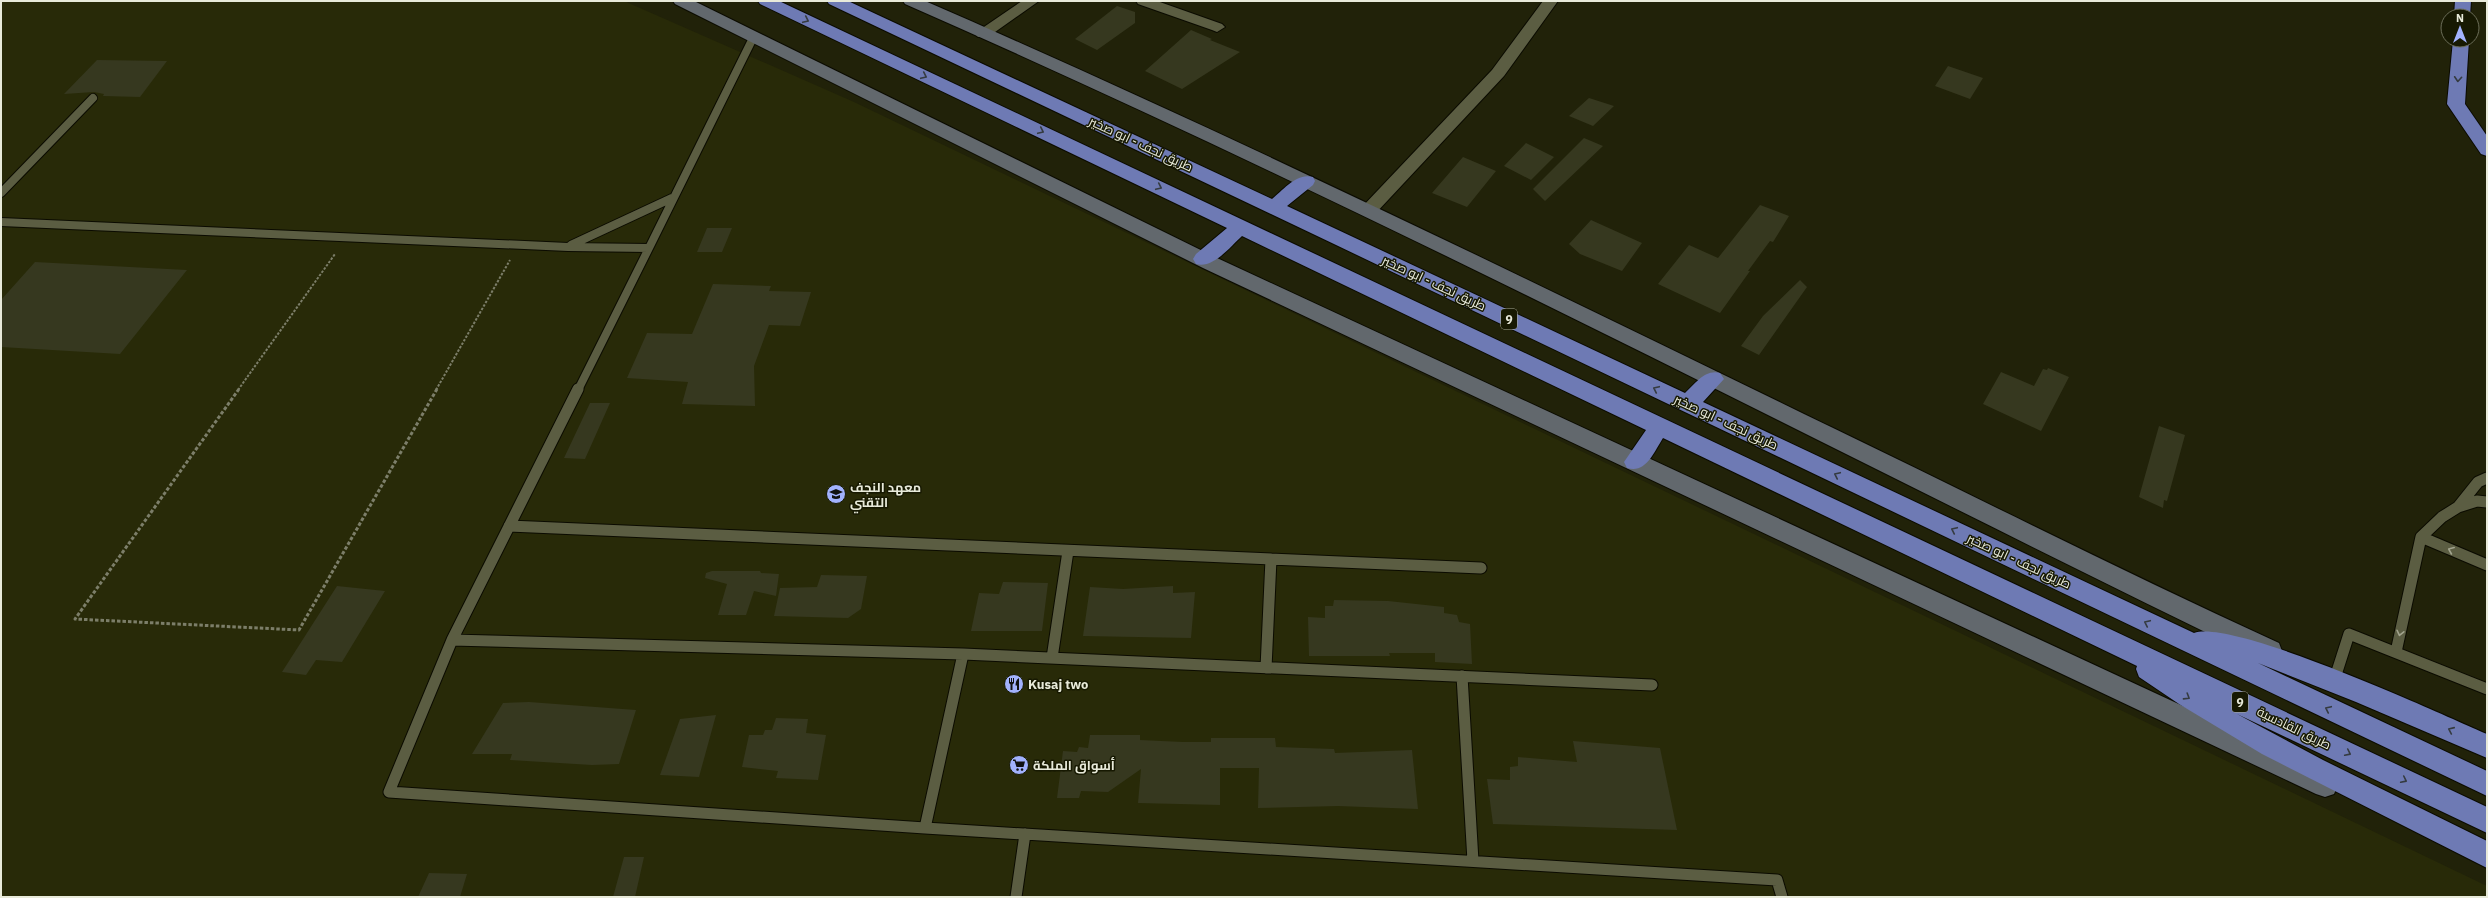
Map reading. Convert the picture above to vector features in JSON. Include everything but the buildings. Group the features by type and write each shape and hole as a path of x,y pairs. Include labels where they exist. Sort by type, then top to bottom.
{"highway":[{"name":"9","path":"766,1 2110,640"},
{"name":"طريق نجف - ابو صخير","path":"835,1 1274,207 2182,639"},
{"path":"2460,48 2456,104 2487,150"},
{"path":"1274,207 1306,181"},
{"path":"1203,259 1242,226"},
{"path":"1687,404 1713,379"},
{"path":"1635,462 1660,426"},
{"name":"9","path":"2182,639 2487,784"},
{"path":"2182,639 2237,646 2401,707 2487,746"},
{"path":"2110,640 2182,694 2263,743 2487,855"},
{"name":"طريق القادسية","path":"2110,640 2487,820"}],"main road":[{"path":"681,1 1203,259 2487,861"},
{"path":"911,1 1097,82 1306,181 1713,379 2114,578 2334,681"}],"street":[{"path":"984,34 1032,1"},
{"path":"1143,1 1217,27"},
{"path":"1368,211 1498,74 1551,1"}],"lane":[{"path":"754,36 452,640 389,792 925,828 1777,880 1782,897"},
{"path":"1,193 93,98"},
{"path":"568,246 672,198"},
{"path":"1,222 568,246 649,248"},
{"path":"2458,507 2478,482 2487,478"},
{"path":"2396,652 2421,537 2442,517 2458,507 2477,501 2487,502"},
{"path":"509,526 1481,568"},
{"path":"2421,537 2487,565"},
{"path":"1052,658 1068,551"},
{"path":"1266,668 1271,559"},
{"path":"2334,681 2349,634 2487,689"},
{"path":"452,640 963,654 1652,685"},
{"path":"925,828 963,654"},
{"path":"1462,676 1473,861"},
{"path":"1016,897 1025,834"}],"path":[{"path":"348,236 75,619 300,630 520,243"}],"shaded area":[{"name":"معهد النجف التقني","path":"1,1 624,1 854,102 2487,886 2487,897 1,897"}],"place":[{"name":"معهد النجف التقني","path":"836,494"},
{"name":"Kusaj two","path":"1014,684"},
{"name":"أسواق الملكة","path":"1019,765"}]}
